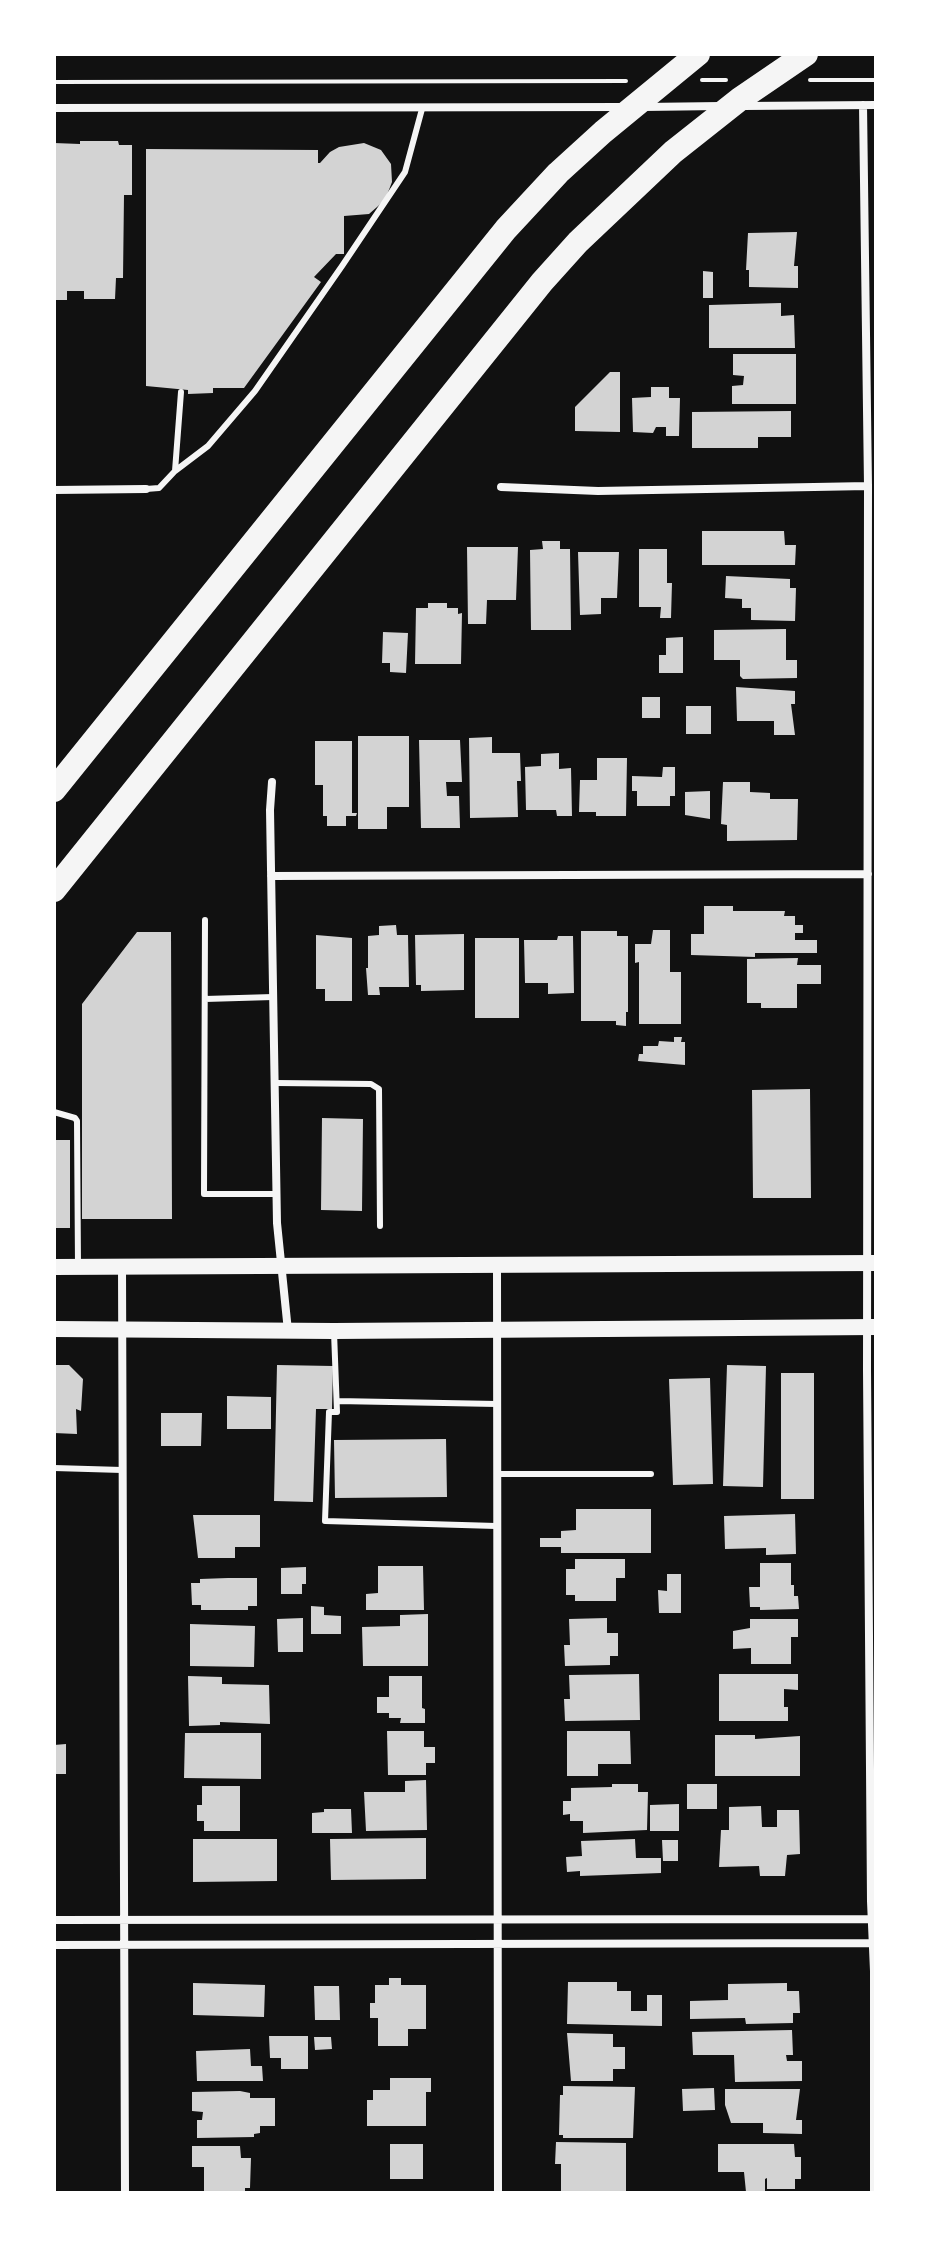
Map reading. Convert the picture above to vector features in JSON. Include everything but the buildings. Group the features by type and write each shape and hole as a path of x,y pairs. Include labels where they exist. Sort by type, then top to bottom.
{"highway":[{"path":"54,790 451,295 539,193 613,123 698,54"},
{"path":"54,890 511,319 578,242 673,152 740,99 806,54"}],"main road":[{"path":"54,1267 872,1263"},
{"path":"54,1329 334,1331 872,1327"}],"street":[{"path":"863,105 872,670 868,874 874,2193"},
{"path":"54,108 876,105"},
{"path":"501,487 598,491 868,486"},
{"path":"54,490 146,489"},
{"path":"272,782 276,1194 288,1331"},
{"path":"271,876 868,874"},
{"path":"497,1265 498,2193"},
{"path":"123,1267 125,2193"},
{"path":"54,1920 874,1919"},
{"path":"54,1945 875,1943"}],"lane":[{"path":"146,489 159,488 175,471 208,446 255,391 405,172 422,109"},
{"path":"175,471 181,392"},
{"path":"205,920 204,1194 276,1194"},
{"path":"205,999 273,997"},
{"path":"276,1083 371,1084 379,1089 380,1226"},
{"path":"54,1112 77,1121 78,1266"},
{"path":"334,1331 337,1412 329,1412 325,1521 496,1526"},
{"path":"337,1401 497,1404"},
{"path":"54,1468 122,1470"},
{"path":"497,1474 651,1474"}],"path":[{"path":"690,81 737,80"},
{"path":"801,80 876,80"},
{"path":"54,82 627,81"}]}
